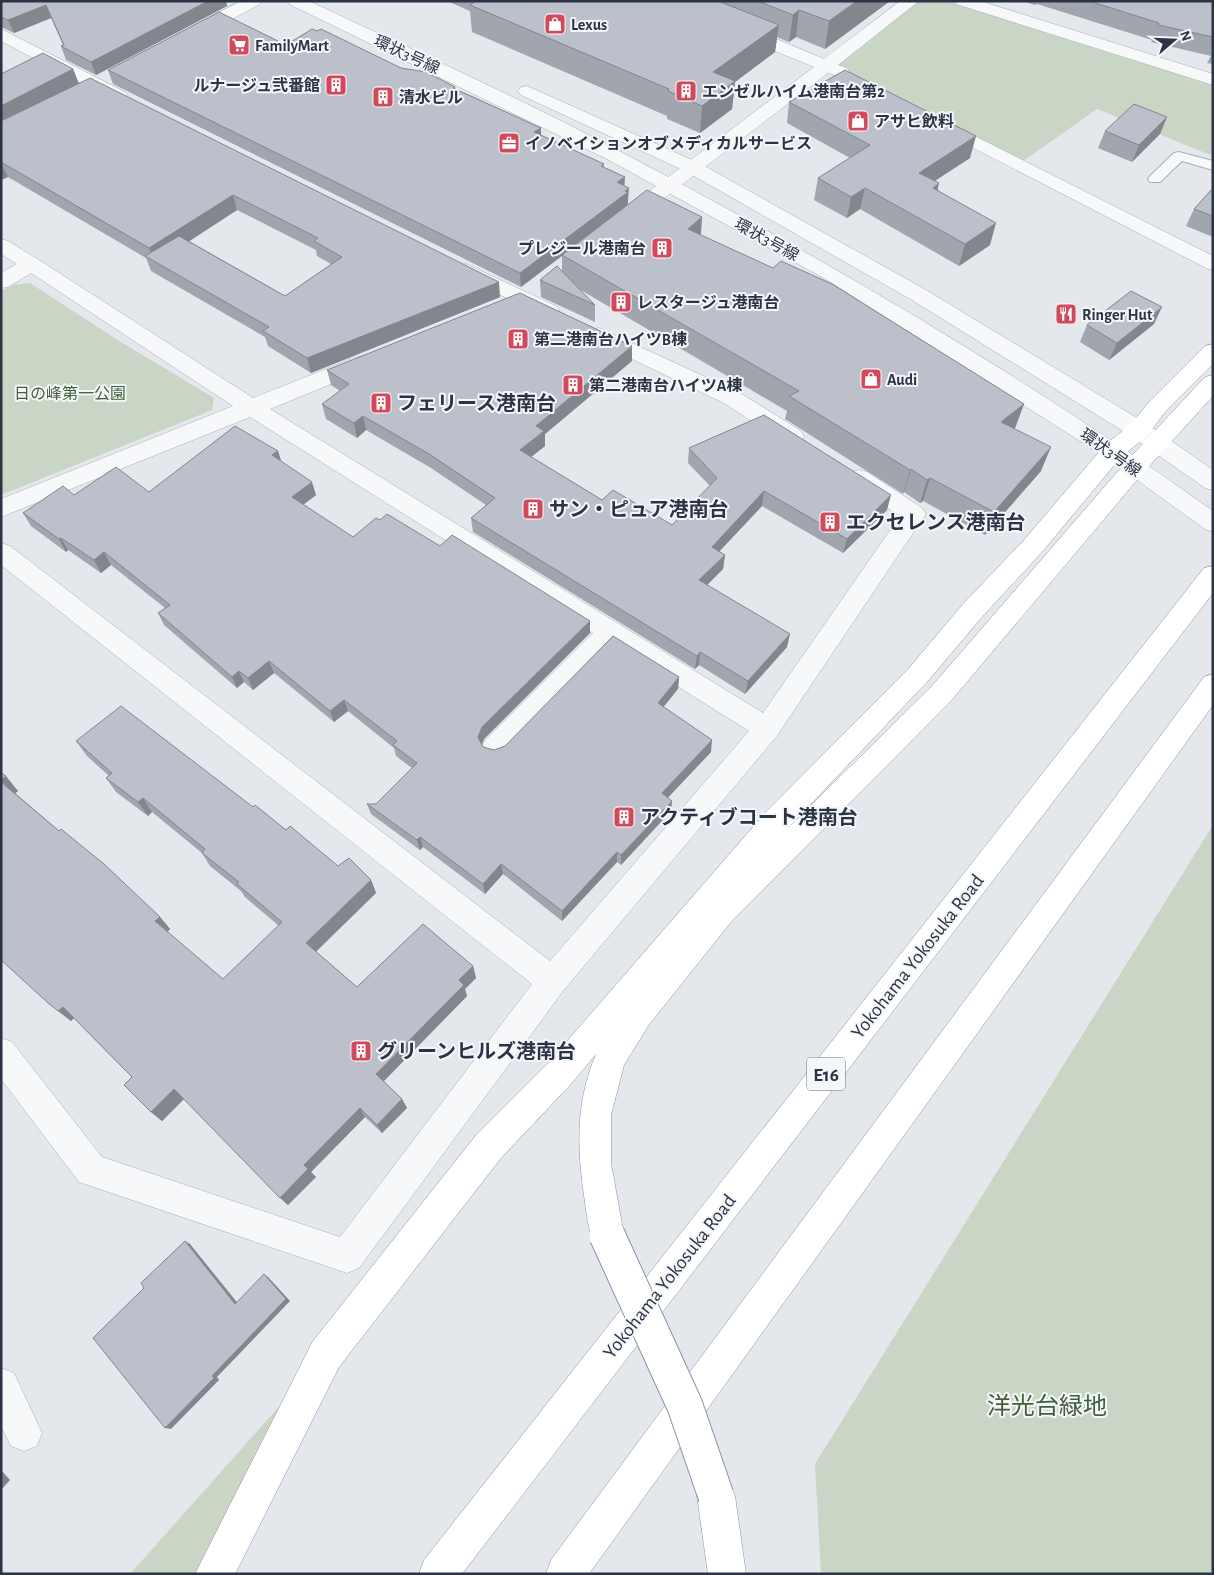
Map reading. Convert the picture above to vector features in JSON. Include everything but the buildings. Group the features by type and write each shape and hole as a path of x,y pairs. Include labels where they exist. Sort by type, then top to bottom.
{"highway":[{"path":"1148,437 1157,407 1213,351"},
{"path":"214,1574 326,1354 490,1146 560,1073 775,822 918,675 972,611 1033,546 1148,437 1213,382"},
{"path":"727,1574 716,1496 685,1406 607,1235 595,1163 595,1114 610,1059 636,1016 721,913 940,694 1124,459"},
{"name":"Yokohama Yokosuka Road","path":"438,1574 1213,575"},
{"path":"565,1574 1213,684"}],"street":[{"path":"175,43 254,1"},
{"name":"環状3号線","path":"294,1 528,112 670,185 836,277 1124,459 1213,523"},
{"name":"環状3号線","path":"334,1 478,68"},
{"path":"615,226 694,168 911,1"},
{"path":"962,1 1213,80"},
{"path":"729,26 827,65 853,78"},
{"path":"1,34 131,102"},
{"path":"79,93 113,75"},
{"name":"環状3号線","path":"514,84 694,168 919,296 1148,437 1211,481"},
{"path":"923,115 1213,264"},
{"path":"1,245 252,408 767,729"},
{"path":"451,262 529,292 732,398 815,451"},
{"path":"1,282 32,264"},
{"path":"495,309 529,292"},
{"path":"1,508 378,356"},
{"path":"6,1070 91,1170 347,1256 552,980 767,729 914,514 840,466"},
{"path":"1,552 552,980"},
{"path":"496,748 611,631"},
{"path":"1,1386 24,1433"}],"lane":[{"path":"1155,179 1180,156 1213,166"}],"green space":[{"path":"911,1 962,1 1213,79 1213,156 1097,109 1019,164 827,65"},
{"name":"日の峰第一公園","path":"30,283 116,339 214,398 212,410 1,495 1,291 13,285"},
{"name":"洋光台緑地","path":"1213,825 1213,1574 821,1574 815,1464"},
{"path":"326,1354 214,1574 130,1574"}],"place":[{"name":"Lexus","path":"555,24"},
{"name":"FamilyMart","path":"239,45"},
{"name":"ルナージュ弐番館","path":"336,85"},
{"name":"エンゼルハイム港南台第2","path":"686,91"},
{"name":"清水ビル","path":"383,97"},
{"name":"アサヒ飲料","path":"858,121"},
{"name":"イノベイションオブメディカルサービス","path":"509,143"},
{"name":"プレジール港南台","path":"662,248"},
{"name":"レスタージュ港南台","path":"621,302"},
{"name":"Ringer Hut","path":"1066,314"},
{"name":"第二港南台ハイツB棟","path":"518,339"},
{"name":"Audi","path":"871,379"},
{"name":"第二港南台ハイツA棟","path":"573,385"},
{"name":"フェリース港南台","path":"381,403"},
{"name":"サン・ピュア港南台","path":"533,509"},
{"name":"エクセレンス港南台","path":"830,522"},
{"name":"アクティブコート港南台","path":"624,817"},
{"name":"グリーンヒルズ港南台","path":"361,1051"}]}
